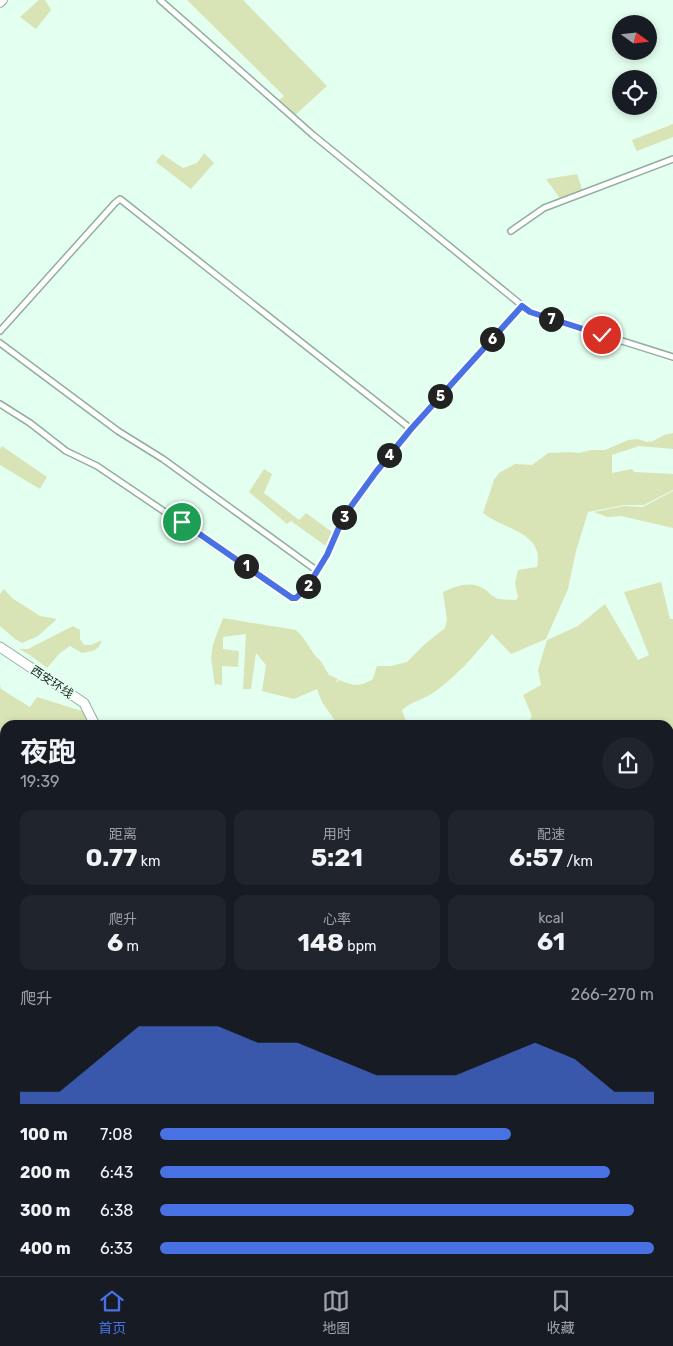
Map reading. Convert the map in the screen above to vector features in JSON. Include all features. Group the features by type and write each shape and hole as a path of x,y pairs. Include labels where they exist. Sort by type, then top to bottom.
{"main road":[{"name":"西安环线","path":"0,647 84,703 92,720"}],"street":[{"path":"0,3 3,0"},
{"path":"160,0 313,135 530,312 673,357"},
{"path":"511,231 544,208 673,159"},
{"path":"0,331 120,199 411,429"},
{"path":"0,404 30,422 66,452 105,471 292,598 296,598 308,586 316,570 327,555 344,516 376,472 411,429 522,306"},
{"path":"0,343 118,431 162,459 316,570"}],"green space":[{"path":"39,0 45,0 51,10 36,29 20,17"},
{"path":"187,0 243,0 327,86 294,116 277,102 284,96"},
{"path":"673,124 673,137 636,150 632,140"},
{"path":"204,153 214,163 191,189 156,162 162,154 183,168 197,163"},
{"path":"577,174 584,195 562,201 546,179"},
{"path":"673,433 673,449 639,446 612,455 612,473 632,469 634,472 673,474 673,490 644,505 624,505 588,512 576,551 568,589 546,639 511,654 492,634 450,680 433,693 402,710 405,720 335,720 322,702 317,689 294,699 262,691 266,665 256,653 251,689 243,689 246,634 223,637 223,649 239,651 238,667 222,666 222,685 216,684 215,686 211,658 213,644 223,618 296,630 320,660 329,675 338,679 335,684 339,680 348,684 364,683 373,679 377,666 391,666 407,662 445,628 447,620 443,592 460,586 471,585 488,591 498,599 516,600 518,597 515,583 518,570 537,567 538,555 535,546 529,539 483,513 494,480 499,473 515,464 532,465 548,453 579,453 591,450 605,450 628,440 637,439 647,442"},
{"path":"2,446 47,477 40,489 0,465 0,449"},
{"path":"264,469 272,474 264,493 299,520 306,513 336,535 330,549 291,521 287,524 249,492"},
{"path":"673,491 673,528 621,516 607,517 594,512 624,506 643,507"},
{"path":"661,582 670,619 673,619 673,720 530,720 532,716 523,695 541,685 538,670 547,640 578,626 605,604 638,660 649,655 624,592"},
{"path":"4,589 12,598 40,616 57,619 38,636 22,643 0,626 0,594"},
{"path":"73,626 80,630 80,639 84,645 91,645 102,640 99,646 95,650 82,653 70,646 60,653 47,668 19,649 28,649"},
{"path":"0,684 1,689 30,707 37,697 85,712 89,720 0,720"}],"route":[{"path":"182,522 292,598 296,598 308,586 316,570 327,555 344,516 376,472 411,429 522,306 530,312 602,335"}]}
